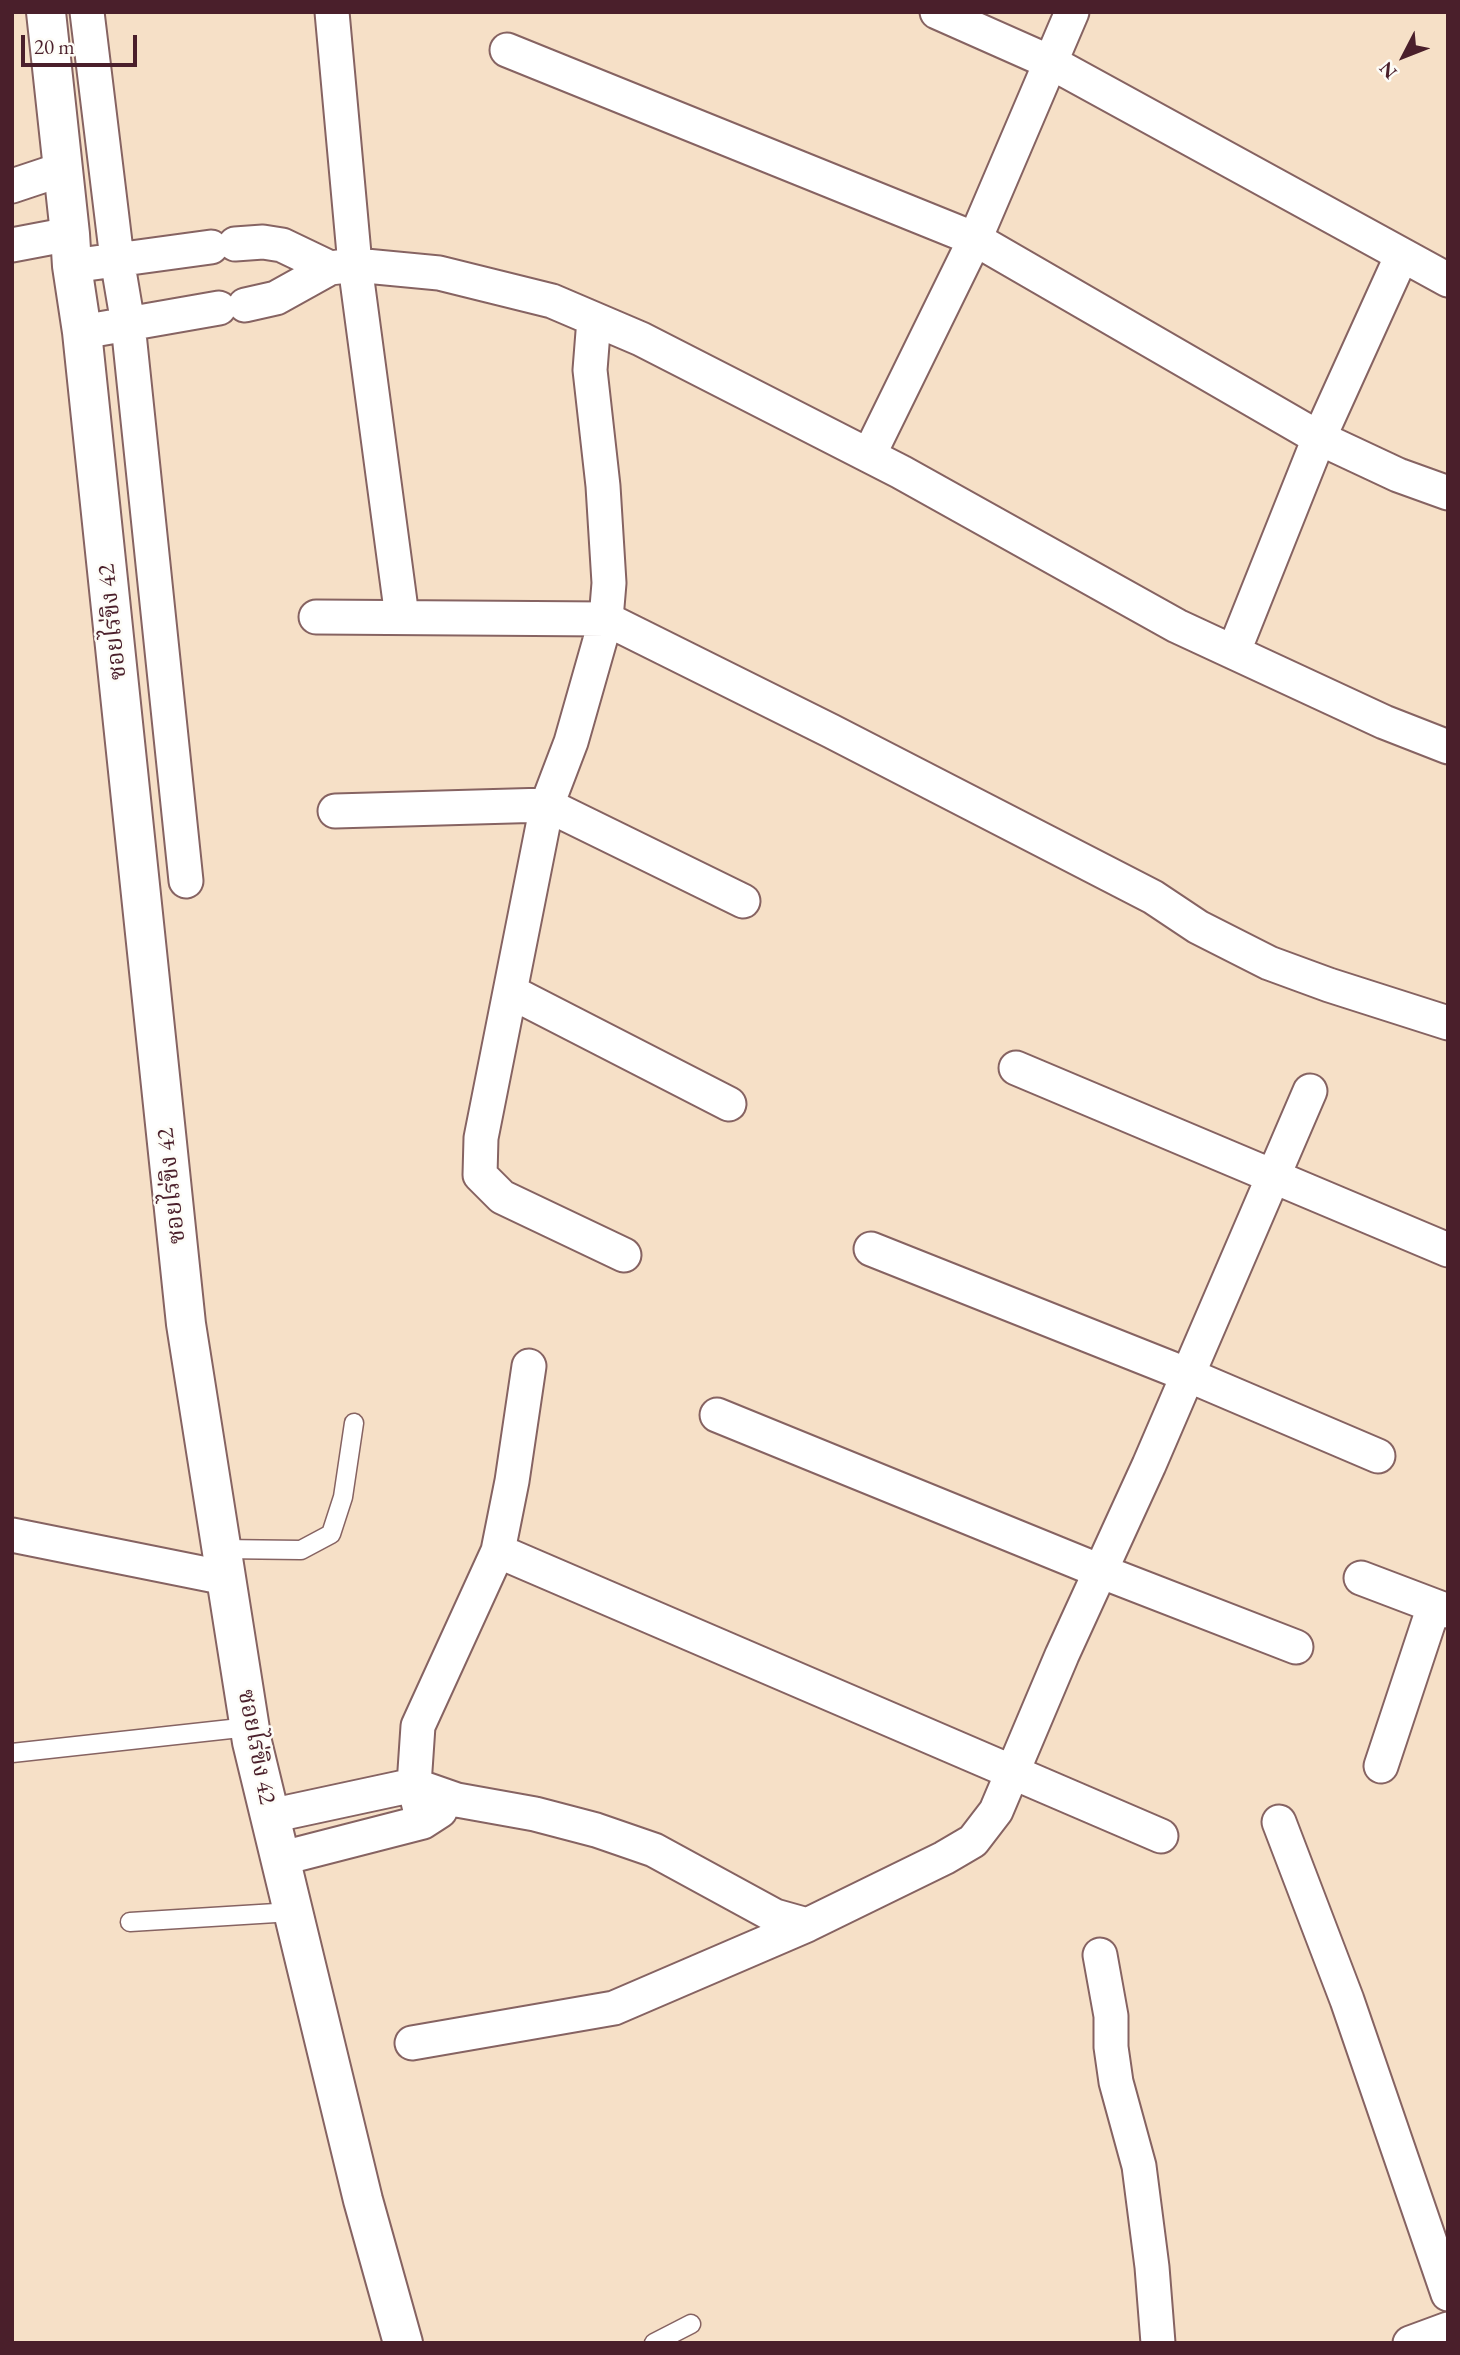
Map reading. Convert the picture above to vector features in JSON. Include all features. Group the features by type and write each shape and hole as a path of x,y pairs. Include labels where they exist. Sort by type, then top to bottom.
{"street":[{"name":"ซอยไร่ขิง 42","path":"46,12 186,1324 249,1727 363,2200 403,2343"},
{"path":"87,12 117,259 128,324 186,881"},
{"path":"332,12 342,267 402,617"},
{"path":"937,12 1052,63 1448,280"},
{"path":"869,455 975,239 1072,12"},
{"path":"507,50 975,239 1319,438 1398,475 1448,493"},
{"path":"12,186 63,169"},
{"path":"12,245 71,250 117,259 263,242 282,245 342,267 439,273 552,301 641,339 869,455 1177,626 1384,722 1448,747"},
{"path":"1234,651 1319,438 1402,255"},
{"path":"82,332 276,298 342,267"},
{"path":"594,319 590,370 603,486 609,583 606,619 571,742 547,805 481,1138 480,1175 502,1196 624,1255"},
{"path":"316,617 606,619 1153,897 1198,927 1269,962 1448,1024"},
{"path":"335,811 547,805 743,901"},
{"path":"511,992 729,1104"},
{"path":"1016,1068 1448,1250"},
{"path":"412,2043 614,2008 807,1925 973,1841 996,1811 1310,1091"},
{"path":"871,1249 1188,1375 1378,1456"},
{"path":"424,1822 414,1785 418,1726 498,1551 529,1366"},
{"path":"717,1415 1100,1571 1296,1647"},
{"path":"12,1535 224,1563"},
{"path":"498,1551 1161,1836"},
{"path":"1361,1578 1441,1608 1381,1766"},
{"path":"270,1816 414,1785 457,1800 547,1817 596,1830 654,1850 775,1916 807,1925"},
{"path":"279,1859 424,1822 457,1800"},
{"path":"1279,1822 1347,2000 1448,2294"},
{"path":"1100,1955 1111,2016 1111,2047 1116,2082 1139,2166 1152,2267 1158,2343"},
{"path":"1410,2343 1448,2329"}],"lane":[{"path":"224,1563 301,1550 331,1534 342,1497 354,1423"},
{"path":"12,1753 249,1727"},
{"path":"130,1922 292,1912"},
{"path":"654,2343 691,2324"}]}
